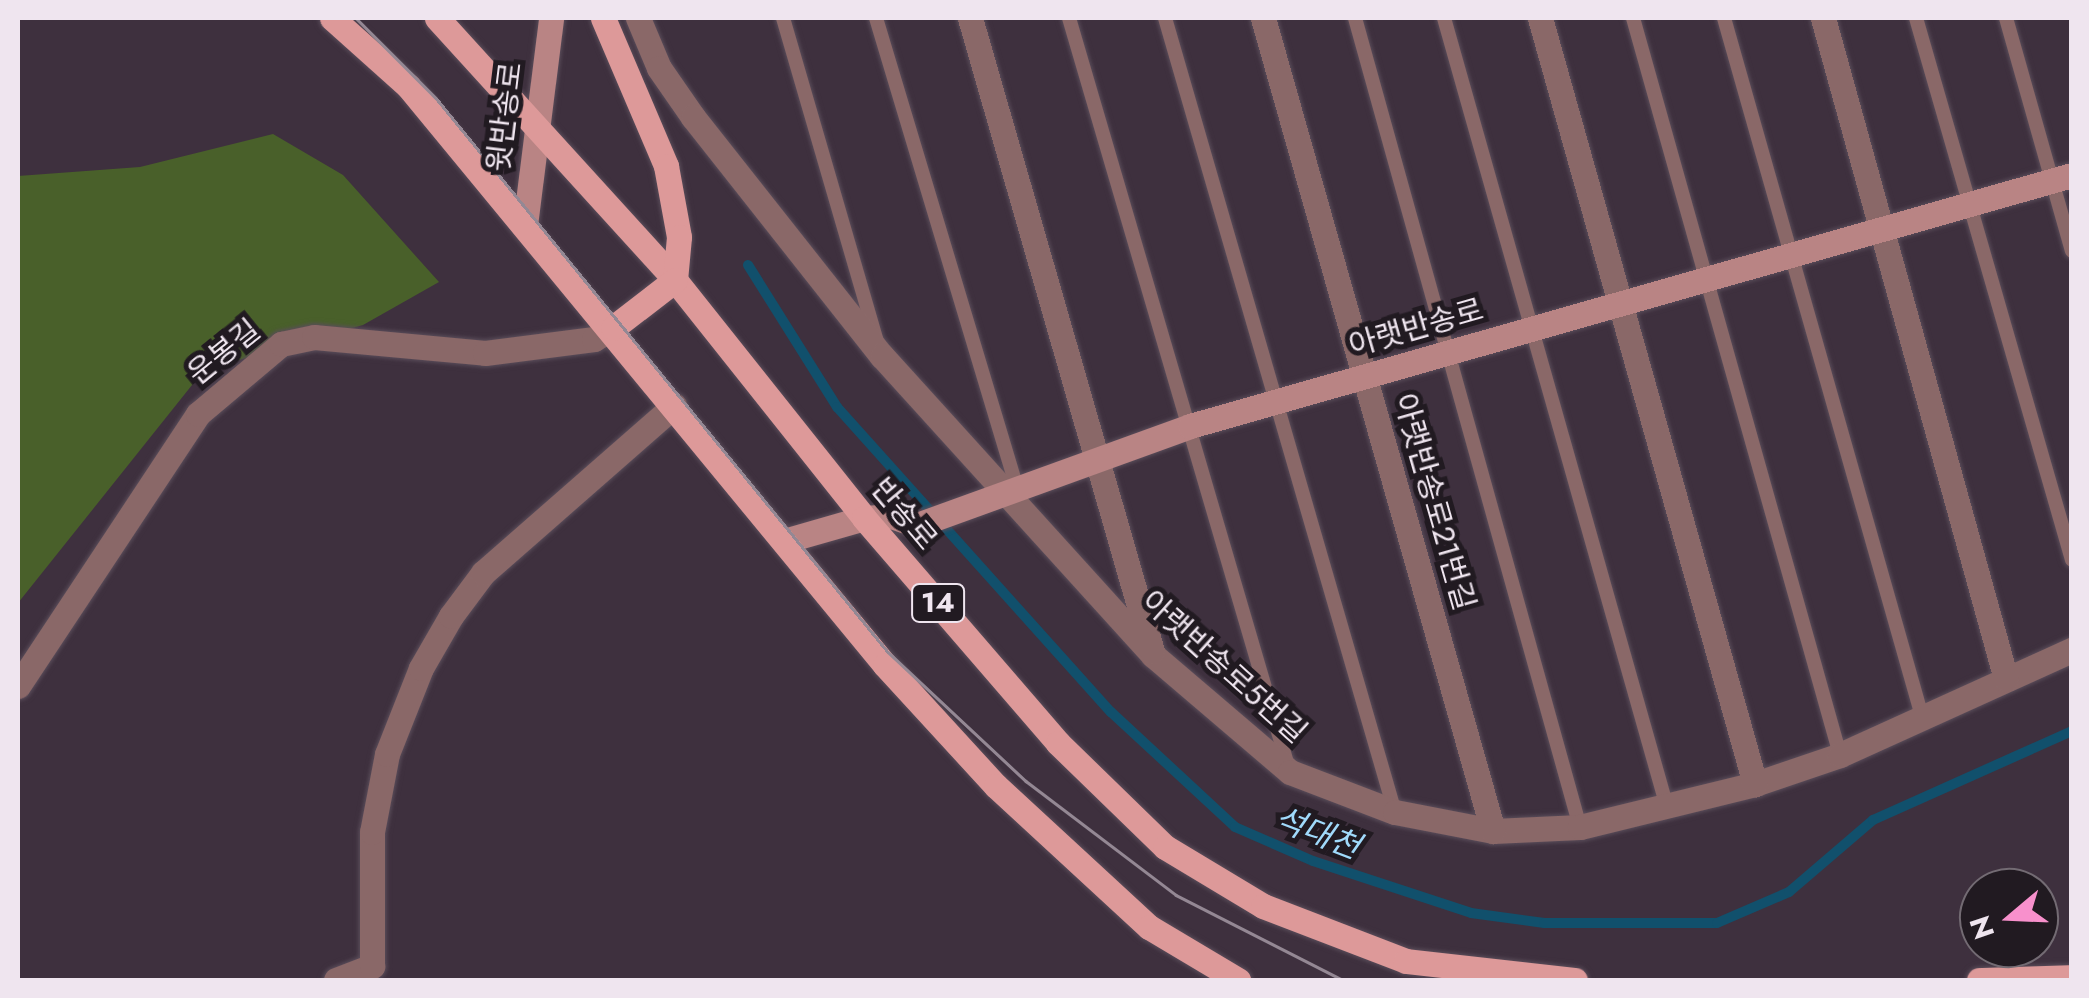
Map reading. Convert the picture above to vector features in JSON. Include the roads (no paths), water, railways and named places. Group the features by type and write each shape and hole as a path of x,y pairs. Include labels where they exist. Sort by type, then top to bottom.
{"main road":[{"name":"14","path":"332,18 408,86 526,224 885,666 1059,848 1149,926 1238,980"},
{"name":"반송로","path":"437,18 536,122 675,280 864,518 1058,743 1165,847 1263,906 1406,961 1575,980"},
{"name":"윗반송로","path":"526,224 551,18"},
{"path":"603,18 666,166 679,237 675,280 613,328"},
{"name":"아랫반송로","path":"784,541 864,518 891,516 917,525 1100,462 1190,426 2061,178"},
{"path":"1980,980 2072,977"}],"street":[{"name":"아랫반송로5번길","path":"638,18 660,68 693,117 882,356 1153,655 1290,772 1395,812 1493,831 1580,827 1754,784 1840,755 2072,650"},
{"path":"970,18 1153,655"},
{"name":"아랫반송로21번길","path":"1263,18 1493,831"},
{"path":"1540,18 1754,784"},
{"path":"1823,18 2006,680"},
{"name":"운봉길","path":"18,686 198,414 281,344 314,337 485,353 594,339 613,328"},
{"path":"336,980 372,966 372,832 388,754 421,668 451,616 483,573 674,406"}],"lane":[{"name":"아랫반송로5번길","path":"783,18 882,356"},
{"path":"876,18 1009,492"},
{"path":"1069,18 1290,772"},
{"path":"1165,18 1395,812"},
{"name":"아랫반송로21번길","path":"1355,18 1580,827"},
{"path":"1444,18 1668,807"},
{"path":"1634,18 1840,755"},
{"path":"1724,18 1924,720"},
{"path":"1916,18 2072,560"},
{"path":"2006,18 2061,178 2072,251"}],"waterway":[{"name":"석대천","path":"748,265 837,407 1111,712 1235,827 1313,861 1471,913 1544,923 1717,923 1789,892 1873,820 2072,731"}],"tram line":[{"path":"356,18 436,98 888,652 1026,781 1176,895 1343,980"}]}
